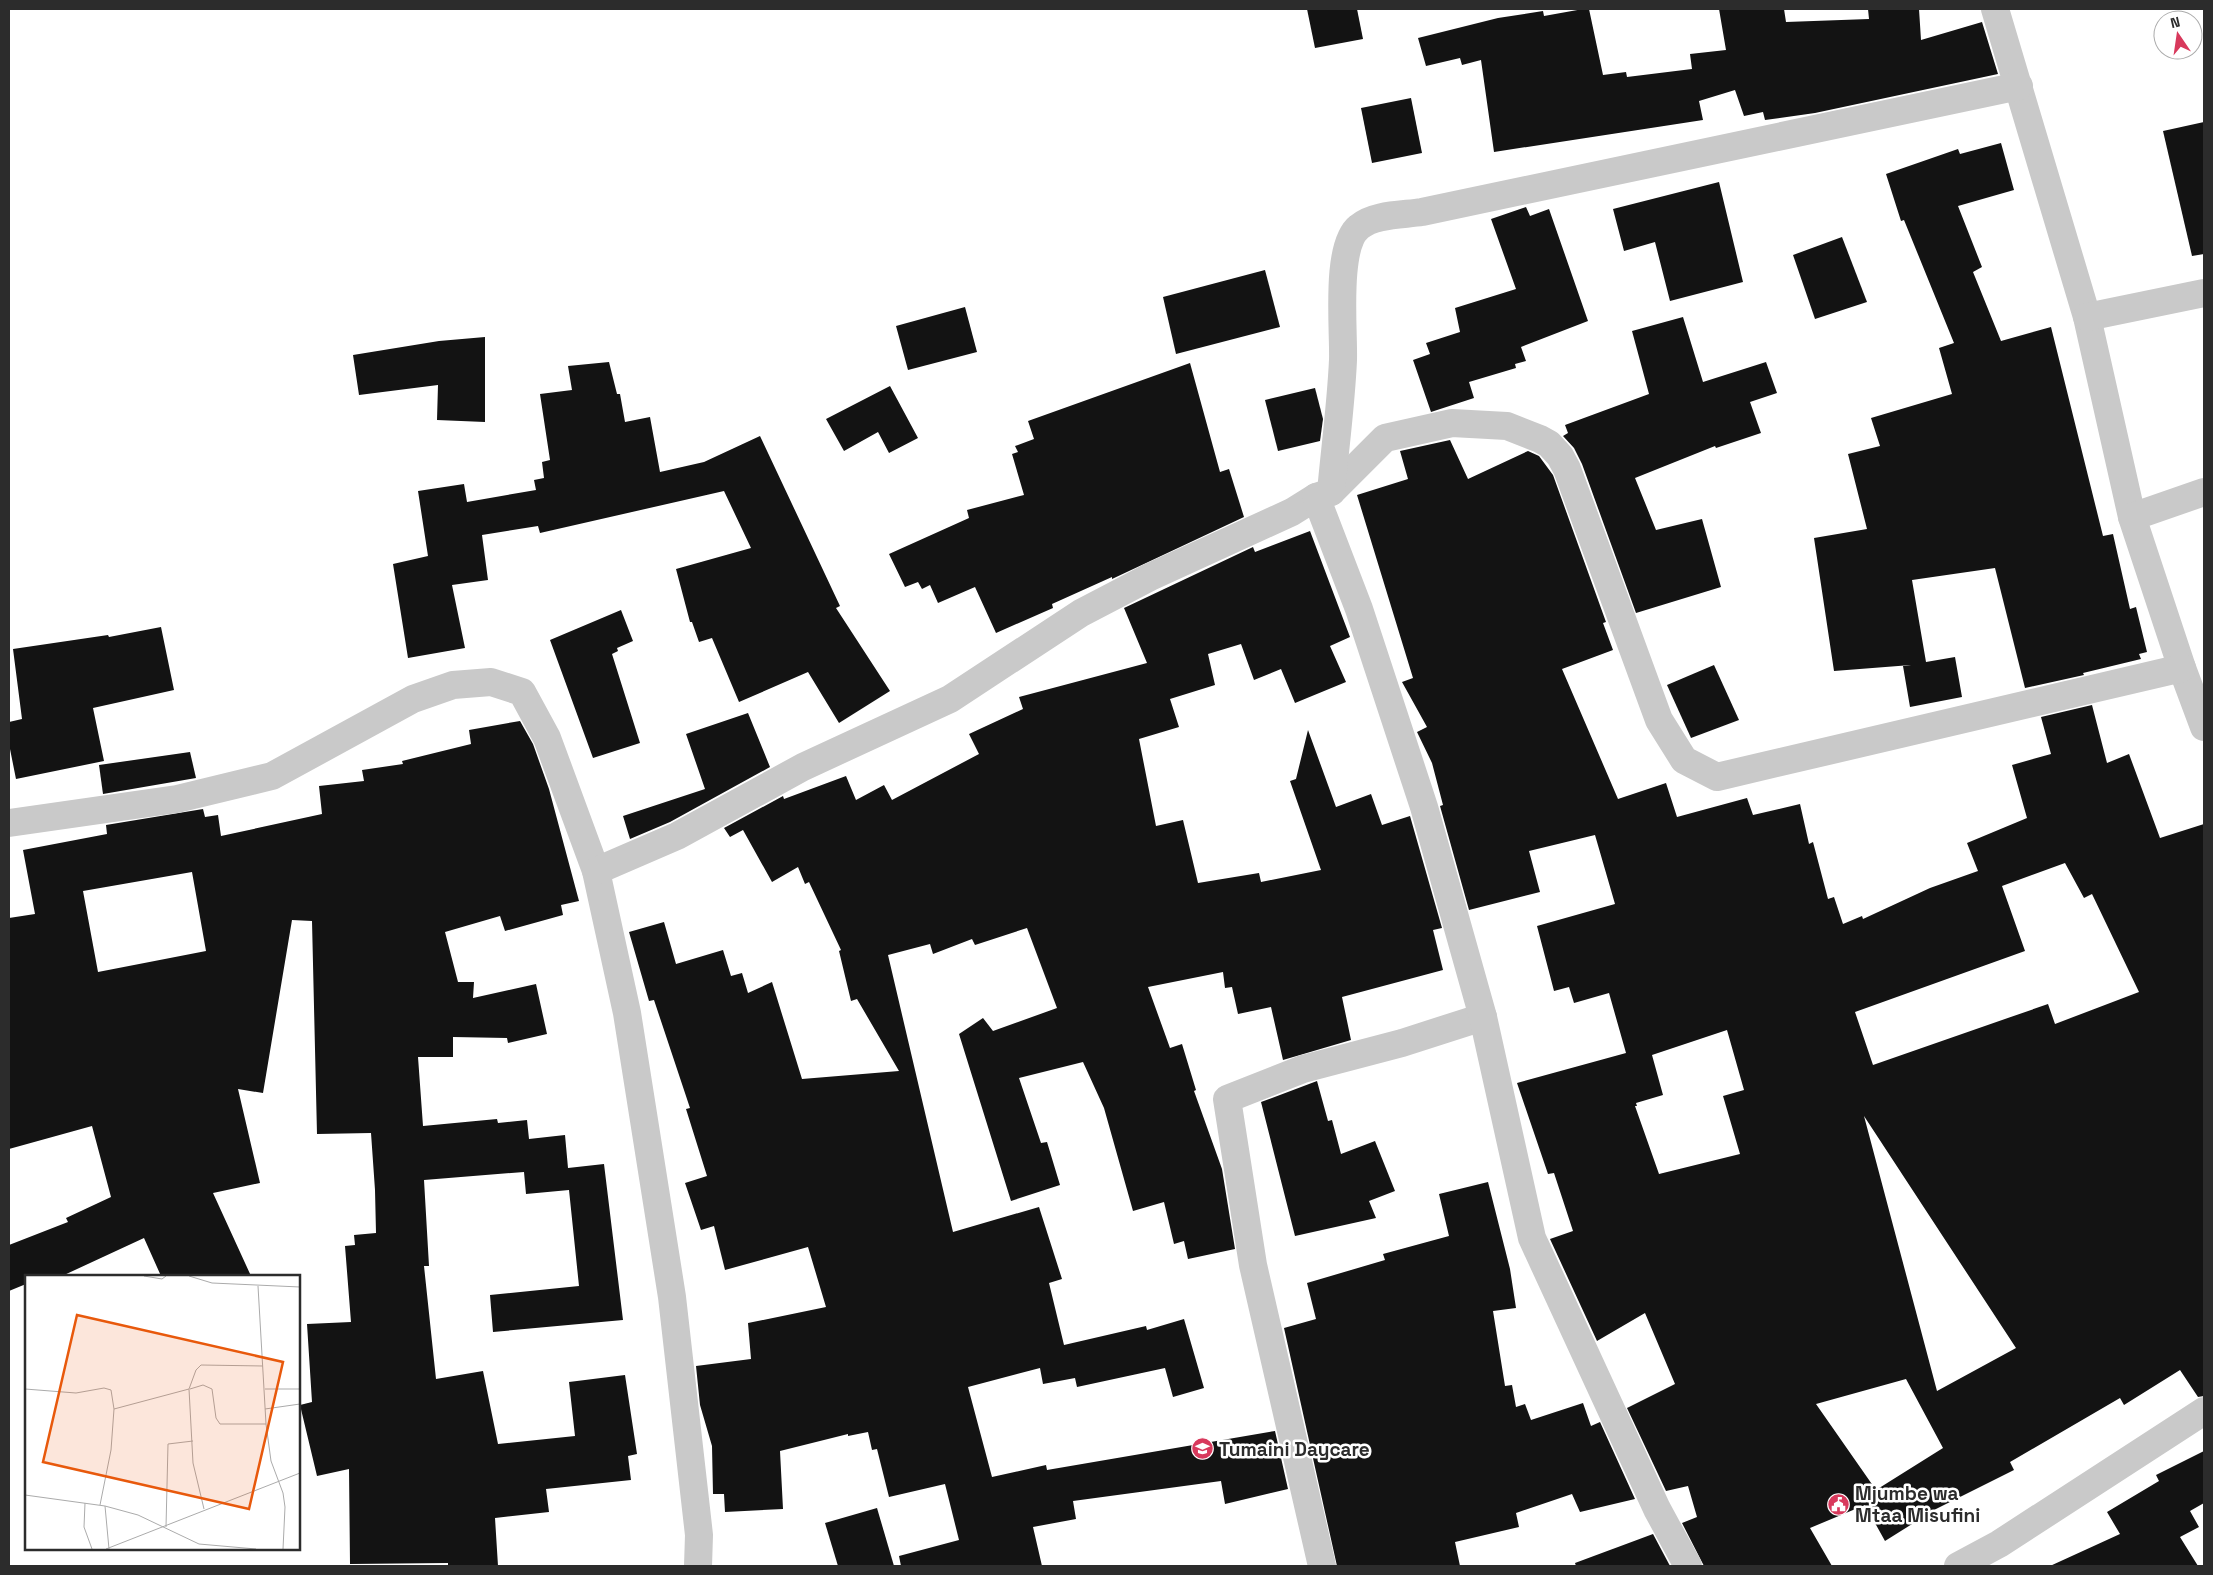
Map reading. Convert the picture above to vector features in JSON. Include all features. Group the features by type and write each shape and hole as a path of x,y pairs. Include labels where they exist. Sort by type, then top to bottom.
{"street":[{"path":"1995,9 2087,317 2132,517 2182,668 2204,727"},
{"path":"1688,1566 1657,1509 1532,1238 1483,1017 1424,807 1324,495 1343,359 1342,286 1350,240 1359,226 1378,219 1422,212 2019,86"},
{"path":"2087,317 2204,293"},
{"path":"596,871 677,836 803,767 950,699 1082,614 1150,577 1292,512 1324,495 1385,438 1452,423 1507,426 1549,444 1560,456 1567,470 1659,720 1684,760 1717,777 2182,668"},
{"path":"2132,517 2204,492"},
{"path":"9,823 177,799 272,776 413,699 453,685 491,682 522,692 546,738 596,871 627,1013 672,1297 699,1535 698,1566"},
{"path":"1322,1566 1253,1265 1227,1099 1303,1069 1402,1043 1483,1017"},
{"path":"1958,1566 1999,1544 2204,1411"}],"building":[{"path":"1307,9 1357,9 1363,39 1315,48"},
{"path":"1589,9 1603,75 1626,72 1627,77 1692,69 1690,54 1726,50 1719,9 1784,9 1786,22 1869,19 1868,9 1919,9 1921,40 1982,22 1998,74 1815,113 1765,120 1763,112 1744,116 1735,90 1699,101 1703,120 1494,152 1481,60 1462,65 1460,58 1426,66 1418,38 1498,18 1543,11 1544,16"},
{"path":"1411,98 1422,153 1372,163 1361,108"},
{"path":"2204,122 2204,254 2192,256 2163,131"},
{"path":"2001,143 2014,190 1958,206 1982,267 1973,272 2001,341 2051,327 2103,536 2113,534 2130,609 2136,607 2147,652 2139,654 2141,659 2083,673 2084,675 2025,688 1995,568 1912,580 1926,662 1955,657 1962,697 1910,707 1903,666 1911,665 1834,671 1814,538 1867,529 1848,454 1880,446 1871,418 1952,394 1939,348 1954,343 1904,220 1901,221 1886,174 1958,149 1960,154"},
{"path":"1719,182 1743,282 1670,301 1655,242 1624,251 1613,209"},
{"path":"1526,207 1530,216 1549,209 1588,321 1521,347 1526,361 1515,364 1516,368 1469,382 1474,398 1431,412 1413,360 1430,354 1426,343 1460,332 1455,308 1516,289 1491,219"},
{"path":"1842,237 1867,302 1815,319 1793,255"},
{"path":"1265,270 1280,327 1176,354 1163,297"},
{"path":"965,307 977,352 908,370 896,326"},
{"path":"1683,317 1703,382 1766,362 1777,393 1750,402 1761,433 1716,448 1715,446 1635,478 1656,530 1702,519 1721,587 1636,613 1582,464 1574,448 1563,436 1568,433 1565,425 1649,394 1632,331"},
{"path":"485,337 485,422 437,420 438,385 359,395 353,355 439,341"},
{"path":"609,362 617,394 620,394 625,422 650,417 660,472 704,462 760,436 840,606 836,608 890,691 839,723 808,672 739,702 712,638 699,642 692,622 690,622 676,569 751,548 724,491 540,533 538,526 482,535 488,580 452,585 465,648 408,658 393,564 428,556 418,491 464,484 467,502 536,490 534,480 544,478 542,462 550,460 540,394 572,390 568,366"},
{"path":"1190,363 1220,472 1229,469 1244,517 1112,579 1112,577 1052,604 1053,608 996,633 975,587 938,603 930,585 922,589 918,582 905,587 889,554 969,518 967,510 1024,495 1012,454 1018,452 1015,446 1034,439 1028,421"},
{"path":"890,386 918,438 889,453 878,432 844,451 826,419"},
{"path":"1315,388 1323,419 1320,441 1278,451 1265,400"},
{"path":"1450,440 1468,479 1528,451 1539,456 1553,475 1606,622 1603,623 1613,650 1562,669 1618,799 1666,783 1677,817 1747,798 1753,815 1800,804 1809,844 1813,842 1828,899 1834,897 1843,924 1862,916 1863,919 1930,888 1978,871 1967,843 2027,818 2012,765 2051,754 2041,717 2092,705 2107,763 2129,754 2160,838 2204,824 2204,1396 2198,1397 2180,1370 2124,1405 2120,1398 2010,1462 2014,1470 1936,1509 1885,1541 1865,1505 1810,1528 1832,1566 1704,1566 1682,1523 1697,1517 1688,1486 1666,1491 1627,1408 1675,1384 1645,1313 1597,1341 1550,1239 1573,1231 1554,1173 1548,1174 1517,1083 1626,1053 1609,993 1574,1003 1569,987 1554,991 1537,926 1615,904 1595,835 1529,851 1540,892 1469,910 1440,806 1443,805 1432,763 1417,732 1427,727 1402,682 1413,678 1357,495 1408,479 1400,451","holes":["2065,863 2084,898 2092,894 2139,992 2055,1024 2048,1004 1873,1065 1855,1012 2025,951 2002,886","1727,1030 1744,1090 1723,1096 1740,1154 1659,1174 1635,1106 1637,1106 1636,1103 1663,1095 1652,1055","1864,1116 2016,1348 1937,1391","1906,1379 1943,1448 1876,1490 1816,1404"]},
{"path":"1310,531 1350,637 1330,646 1346,682 1295,703 1281,669 1254,680 1241,644 1208,654 1215,685 1170,699 1179,727 1139,739 1156,826 1183,820 1198,883 1259,873 1261,882 1321,870 1290,781 1296,779 1308,730 1336,807 1371,794 1382,825 1410,816 1442,928 1433,930 1443,970 1342,997 1351,1040 1283,1060 1271,1007 1238,1014 1232,987 1225,988 1223,972 1148,987 1170,1048 1182,1044 1196,1090 1194,1091 1222,1169 1235,1249 1188,1259 1184,1241 1174,1244 1164,1202 1133,1211 1104,1108 1083,1062 1019,1078 1041,1143 1047,1142 1060,1185 1011,1201 959,1034 983,1018 993,1031 1057,1008 1027,928 975,945 972,939 933,954 930,944 888,955 953,1232 1039,1207 1062,1279 1049,1283 1064,1345 1146,1326 1147,1330 1184,1319 1204,1388 1173,1397 1165,1368 1077,1387 1075,1378 1043,1384 1040,1368 968,1387 992,1477 1046,1465 1047,1470 1275,1431 1288,1489 1225,1504 1221,1481 1073,1501 1076,1519 1033,1527 1042,1566 901,1566 899,1556 959,1540 945,1484 889,1497 877,1449 872,1450 868,1432 848,1436 848,1434 780,1451 783,1509 725,1512 724,1494 713,1494 712,1446 700,1405 696,1366 751,1359 748,1323 826,1307 808,1247 725,1270 714,1226 701,1230 685,1183 707,1176 686,1109 690,1108 654,1000 649,1001 629,932 664,922 676,964 723,950 731,976 742,973 748,993 772,982 802,1079 899,1071 857,999 851,1001 839,951 841,950 809,882 805,884 798,867 772,882 743,830 730,837 724,828 783,796 784,799 846,776 856,800 884,785 892,800 979,754 969,734 1023,709 1019,697 1147,663 1124,608 1253,547 1255,552"},
{"path":"621,610 633,641 617,648 618,651 612,654 640,743 593,758 550,640"},
{"path":"161,627 174,690 93,708 104,761 16,779 9,744 9,722 22,719 13,649 108,635 109,637"},
{"path":"1714,665 1739,720 1691,738 1667,685"},
{"path":"748,713 770,767 670,822 630,839 623,816 705,789 686,734"},
{"path":"520,721 533,744 549,789 579,901 561,905 563,915 505,931 500,916 445,932 458,982 474,982 473,998 536,984 547,1034 508,1043 507,1038 453,1037 453,1057 418,1057 423,1126 497,1119 498,1123 527,1120 529,1139 565,1135 568,1168 604,1164 623,1320 493,1332 490,1295 579,1286 569,1190 526,1194 524,1172 424,1180 429,1266 424,1266 436,1379 483,1371 498,1444 575,1436 569,1382 625,1375 637,1454 628,1456 631,1480 546,1489 549,1512 495,1518 498,1566 448,1566 448,1563 350,1564 349,1469 317,1476 300,1405 312,1402 307,1324 351,1322 345,1246 355,1245 354,1235 376,1233 375,1190 371,1133 317,1134 312,921 292,920 263,1093 238,1089 260,1183 213,1193 251,1275 161,1275 144,1238 64,1275 25,1275 25,1284 9,1291 9,1245 68,1222 66,1218 111,1197 92,1126 9,1149 9,918 35,914 23,850 107,834 106,825 203,809 205,817 218,815 221,836 322,814 319,786 364,781 362,770 403,764 402,761 471,744 469,730","holes":["192,872 206,951 98,972 83,891"]},
{"path":"190,752 196,778 103,794 99,765"},
{"path":"1317,1081 1328,1121 1332,1120 1341,1154 1375,1141 1395,1191 1369,1201 1376,1218 1295,1236 1261,1102"},
{"path":"1488,1182 1510,1269 1516,1308 1493,1311 1505,1386 1512,1385 1516,1407 1525,1404 1531,1420 1583,1403 1591,1426 1600,1422 1635,1499 1580,1512 1572,1494 1516,1513 1519,1527 1455,1542 1460,1566 1337,1566 1284,1328 1316,1319 1307,1283 1385,1260 1383,1254 1449,1236 1439,1194"},
{"path":"2204,1451 2204,1503 2190,1511 2199,1527 2180,1537 2198,1566 2050,1566 2120,1534 2107,1512 2159,1481 2156,1475"},
{"path":"877,1508 894,1566 838,1566 825,1523"},
{"path":"1653,1534 1670,1566 1576,1566 1575,1563"}],"place":[{"name":"Tumaini Daycare","path":"1203,1449"},
{"name":"Mjumbe wa Mtaa Misufini","path":"1839,1504"}]}
